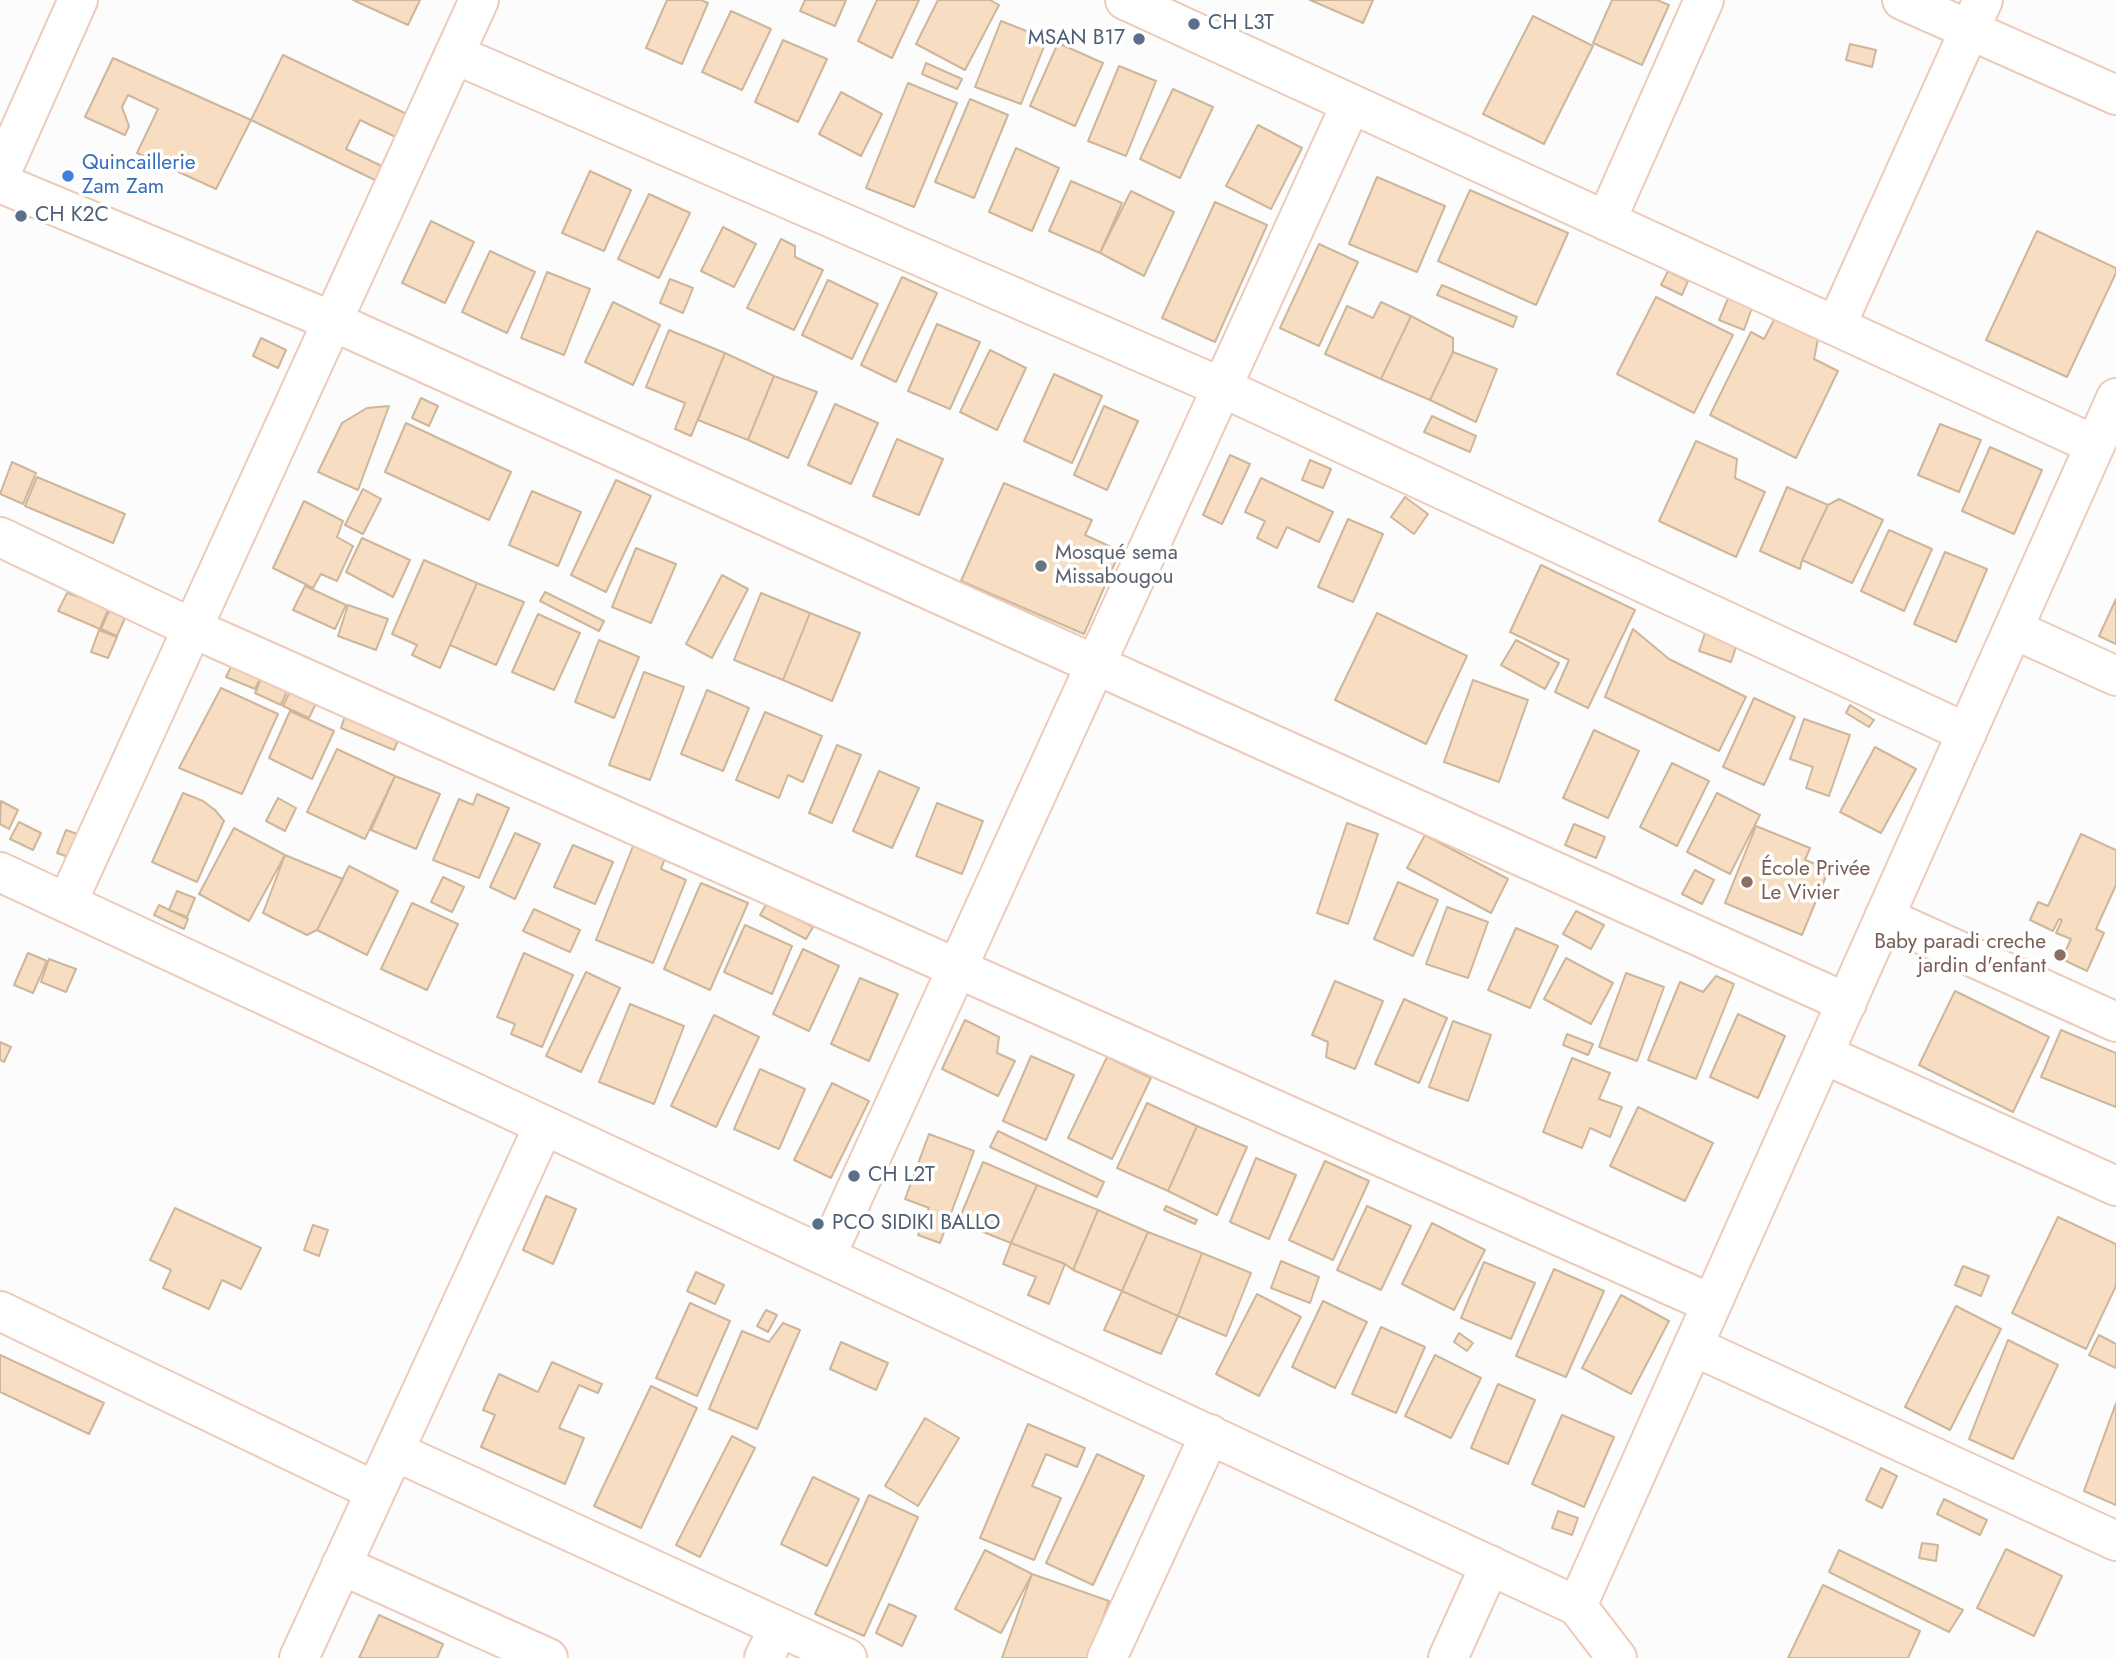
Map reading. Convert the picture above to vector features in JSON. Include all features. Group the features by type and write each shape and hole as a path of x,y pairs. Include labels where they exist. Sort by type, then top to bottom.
{"street":[{"path":"0,174 78,0"},
{"path":"66,903 479,0"},
{"path":"1606,221 1704,0"},
{"path":"1902,0 1977,15 2116,95"},
{"path":"1137,3 2095,445"},
{"path":"1836,326 1977,15"},
{"path":"454,54 1221,387 1967,733"},
{"path":"826,1256 1351,104"},
{"path":"0,183 332,321 1846,1003"},
{"path":"1577,1606 2116,398"},
{"path":"0,537 192,628 1712,1304"},
{"path":"2013,629 2116,676"},
{"path":"0,872 1577,1606 1617,1658"},
{"path":"1884,917 2116,1022"},
{"path":"1823,1054 2116,1186"},
{"path":"299,1658 544,1125"},
{"path":"0,1311 375,1491"},
{"path":"1693,1346 2116,1541"},
{"path":"1107,1658 1210,1434"},
{"path":"394,1451 771,1642 847,1658"},
{"path":"341,1565 548,1658"},
{"path":"1448,1658 1490,1565"}],"building":[{"path":"353,0 420,0 408,25"},
{"path":"667,0 701,0 708,3 682,64 646,48"},
{"path":"805,0 846,0 835,26 800,11"},
{"path":"877,0 919,0 892,58 858,41"},
{"path":"938,0 990,0 999,5 965,70 916,44"},
{"path":"1310,0 1373,0 1363,23"},
{"path":"1612,0 1657,0 1669,5 1642,65 1593,43"},
{"path":"731,11 771,29 742,90 702,72"},
{"path":"1533,16 1593,46 1544,144 1483,114"},
{"path":"1001,21 1047,39 1021,104 975,87"},
{"path":"783,40 827,59 798,122 755,102"},
{"path":"1058,43 1103,63 1075,126 1030,106"},
{"path":"1850,44 1876,50 1872,67 1846,60"},
{"path":"283,55 411,116 400,139 360,120 346,149 386,168 379,182 251,120"},
{"path":"113,58 251,120 216,189 137,153 158,109 128,95 122,107 129,126 125,135 85,117"},
{"path":"926,63 962,79 957,89 922,74"},
{"path":"1119,66 1156,81 1126,156 1088,141"},
{"path":"908,83 957,103 914,207 866,188"},
{"path":"1173,89 1213,107 1180,178 1140,159"},
{"path":"841,92 882,114 861,156 819,134"},
{"path":"970,99 1008,115 974,198 935,182"},
{"path":"1258,125 1302,148 1271,209 1226,186"},
{"path":"1016,148 1059,168 1032,231 989,212"},
{"path":"590,171 631,190 604,251 562,233"},
{"path":"1377,177 1445,206 1417,272 1349,244"},
{"path":"1071,181 1122,203 1100,253 1049,231"},
{"path":"1470,190 1568,233 1536,305 1438,261"},
{"path":"1131,191 1174,212 1144,276 1100,253"},
{"path":"649,194 690,213 659,278 618,259"},
{"path":"1215,202 1267,225 1215,342 1162,318"},
{"path":"431,221 474,242 445,303 402,283"},
{"path":"723,227 756,244 734,287 701,271"},
{"path":"2037,231 2116,268 2067,377 1986,340"},
{"path":"781,239 795,246 795,257 823,270 794,330 747,308"},
{"path":"1319,244 1358,262 1319,346 1280,328"},
{"path":"490,251 535,272 507,333 462,312"},
{"path":"1668,271 1688,281 1682,295 1661,285"},
{"path":"547,272 590,289 564,355 521,338"},
{"path":"902,277 937,293 896,382 861,365"},
{"path":"670,279 693,288 683,313 660,303"},
{"path":"828,280 878,304 852,359 802,335"},
{"path":"1442,285 1517,317 1513,327 1437,295"},
{"path":"1729,296 1753,305 1744,330 1719,320"},
{"path":"1656,297 1733,335 1694,413 1617,374"},
{"path":"613,302 660,325 633,385 585,362"},
{"path":"1381,302 1411,316 1381,379 1325,354 1347,306 1373,318"},
{"path":"1411,316 1453,338 1453,352 1430,400 1381,379"},
{"path":"1775,318 1818,339 1814,359 1838,371 1796,458 1710,415 1751,332 1764,339"},
{"path":"937,324 980,342 950,409 908,391"},
{"path":"669,330 725,353 691,436 675,429 685,403 646,387"},
{"path":"261,338 286,350 278,368 253,356"},
{"path":"990,350 1026,368 997,430 960,412"},
{"path":"1453,352 1497,369 1476,422 1430,400"},
{"path":"725,353 774,376 748,440 698,420"},
{"path":"1054,374 1102,396 1072,463 1024,441"},
{"path":"774,376 817,392 788,458 748,440"},
{"path":"421,398 438,406 429,426 412,418"},
{"path":"835,404 878,423 851,484 808,465"},
{"path":"389,406 358,490 318,472 342,423 367,408"},
{"path":"1104,406 1138,421 1107,490 1074,475"},
{"path":"1432,416 1476,436 1470,452 1424,432"},
{"path":"406,423 511,472 489,520 385,472"},
{"path":"1940,424 1981,440 1959,492 1918,475"},
{"path":"897,439 943,459 919,515 873,496"},
{"path":"1696,441 1737,459 1735,478 1765,492 1736,557 1659,521"},
{"path":"1990,447 2042,470 2014,534 1962,511"},
{"path":"1230,455 1250,464 1222,524 1203,515"},
{"path":"1310,460 1331,469 1323,488 1302,480"},
{"path":"12,462 36,473 23,504 0,494"},
{"path":"37,477 125,514 113,543 25,506"},
{"path":"1261,478 1333,512 1319,542 1287,527 1277,548 1257,538 1265,521 1245,512"},
{"path":"616,480 651,496 606,592 571,575"},
{"name":"Mosqué sema Missabougou","path":"1004,483 1092,520 1085,535 1120,551 1084,634 961,581"},
{"path":"1787,487 1828,505 1800,569 1760,551"},
{"path":"363,489 381,499 363,534 345,525"},
{"path":"532,491 581,512 558,566 509,545"},
{"path":"1405,497 1428,514 1414,534 1391,517"},
{"path":"1839,499 1883,520 1852,583 1802,560 1828,505"},
{"path":"304,501 343,521 337,537 353,546 337,581 321,574 313,588 273,568"},
{"path":"1348,519 1383,534 1353,602 1318,587"},
{"path":"1889,530 1932,549 1904,611 1861,591"},
{"path":"362,538 410,560 393,597 346,572"},
{"path":"636,548 676,564 651,623 612,607"},
{"path":"1945,552 1987,569 1956,642 1914,624"},
{"path":"424,560 477,583 440,668 412,655 417,645 392,634"},
{"path":"1541,565 1635,610 1588,708 1555,692 1569,660 1510,632"},
{"path":"722,575 748,589 712,658 686,644"},
{"path":"477,583 524,602 496,665 450,645"},
{"path":"305,586 346,605 335,629 293,610"},
{"path":"545,592 604,621 599,631 540,601"},
{"path":"67,593 109,607 100,629 58,611"},
{"path":"761,593 810,613 783,680 734,660"},
{"path":"2116,599 2116,644 2099,636"},
{"path":"348,605 388,619 376,650 338,636"},
{"path":"109,611 125,618 117,636 101,629"},
{"path":"810,613 860,633 832,701 783,680"},
{"path":"1377,613 1467,656 1426,744 1335,700"},
{"path":"538,614 580,633 554,690 512,672"},
{"path":"1707,627 1739,638 1731,662 1699,651"},
{"path":"1633,629 1669,659 1746,697 1719,751 1605,697"},
{"path":"99,630 117,637 108,658 91,652"},
{"path":"599,640 639,657 614,718 575,702"},
{"path":"1516,640 1559,663 1545,689 1501,665"},
{"path":"236,657 265,669 255,689 226,677"},
{"path":"264,672 290,684 281,705 255,693"},
{"path":"644,672 684,687 650,780 609,765"},
{"path":"1473,680 1528,700 1499,782 1444,762"},
{"path":"293,685 319,697 309,718 283,706"},
{"path":"221,688 278,714 242,794 179,768"},
{"path":"707,690 749,708 723,771 681,754"},
{"path":"1754,698 1795,717 1764,785 1723,767"},
{"path":"1850,705 1874,720 1869,727 1846,713"},
{"path":"290,711 334,731 312,779 269,758"},
{"path":"765,712 822,736 803,782 788,775 779,798 736,780"},
{"path":"345,716 399,738 394,750 341,728"},
{"path":"1804,719 1850,735 1829,796 1806,788 1813,767 1790,759"},
{"path":"1594,730 1639,751 1608,818 1563,798"},
{"path":"837,745 861,755 832,823 809,813"},
{"path":"1875,747 1916,769 1881,833 1840,812"},
{"path":"337,749 395,776 365,839 307,812"},
{"path":"1672,763 1709,781 1677,846 1640,827"},
{"path":"879,771 919,788 892,848 853,831"},
{"path":"395,776 440,794 416,849 371,830"},
{"path":"183,793 203,801 224,821 197,882 152,862"},
{"path":"1717,793 1760,815 1730,874 1687,852"},
{"path":"477,794 509,808 479,878 433,860 459,799 473,805"},
{"path":"278,798 296,808 285,831 266,821"},
{"path":"1,801 18,810 9,829 0,824"},
{"path":"937,803 983,821 962,874 916,856"},
{"path":"19,822 41,833 33,850 10,839"},
{"path":"1347,823 1378,834 1348,924 1317,913"},
{"path":"1574,824 1605,837 1596,858 1565,845"},
{"path":"1756,826 1810,848 1805,860 1829,869 1802,935 1725,903"},
{"path":"234,828 285,855 249,921 199,894"},
{"path":"66,830 88,838 79,861 57,853"},
{"path":"515,833 540,844 515,899 490,887"},
{"path":"2081,834 2116,850 2116,885 2096,929 2104,933 2087,971 2062,959 2071,939 2056,933 2062,920 2059,919 2053,931 2030,920 2038,902 2048,906"},
{"path":"1425,835 1508,879 1491,913 1407,868"},
{"path":"635,841 667,853 661,869 686,880 653,963 596,940"},
{"path":"573,845 613,862 595,904 554,887"},
{"path":"285,855 343,879 317,930 307,935 263,913"},
{"path":"349,866 398,891 367,955 317,930"},
{"path":"1695,870 1714,880 1702,904 1682,894"},
{"path":"443,877 464,887 452,912 431,902"},
{"path":"1398,882 1438,900 1413,956 1374,939"},
{"path":"701,883 748,903 710,990 664,969"},
{"path":"177,891 195,898 187,917 169,910"},
{"path":"412,903 458,924 427,990 381,969"},
{"path":"767,903 813,927 806,939 760,915"},
{"path":"159,905 188,919 184,929 154,915"},
{"path":"1447,907 1488,922 1468,978 1426,964"},
{"path":"534,909 580,930 570,952 523,931"},
{"path":"1576,911 1604,925 1591,949 1563,934"},
{"path":"745,925 792,946 772,994 724,972"},
{"path":"1516,928 1558,946 1530,1008 1488,990"},
{"path":"803,949 839,966 809,1031 773,1014"},
{"path":"28,953 47,961 33,993 14,985"},
{"path":"524,953 573,975 542,1047 511,1034 515,1024 497,1017"},
{"path":"1566,958 1613,983 1591,1024 1544,999"},
{"path":"49,959 76,969 66,992 41,982"},
{"path":"586,972 620,988 581,1072 546,1056"},
{"path":"1626,973 1664,987 1637,1061 1599,1047"},
{"path":"1716,976 1734,984 1696,1079 1648,1060 1680,982 1703,992"},
{"path":"860,978 898,994 869,1061 831,1044"},
{"path":"1335,981 1383,1001 1355,1069 1326,1057 1328,1042 1312,1035"},
{"path":"1955,991 2049,1037 2013,1112 1919,1065"},
{"path":"1404,999 1447,1018 1419,1083 1375,1064"},
{"path":"630,1004 684,1026 654,1104 599,1082"},
{"path":"1738,1014 1785,1036 1758,1098 1710,1077"},
{"path":"714,1015 759,1037 716,1127 671,1106"},
{"path":"965,1020 999,1037 997,1053 1015,1061 998,1096 942,1069"},
{"path":"1453,1021 1491,1035 1468,1101 1429,1087"},
{"path":"2061,1030 2116,1053 2116,1107 2041,1077"},
{"path":"1567,1034 1593,1044 1588,1055 1563,1045"},
{"path":"0,1042 11,1047 4,1062 0,1060"},
{"path":"1031,1056 1074,1075 1046,1140 1003,1121"},
{"path":"1107,1057 1151,1078 1112,1159 1068,1138"},
{"path":"1572,1058 1610,1073 1599,1099 1622,1107 1610,1137 1590,1128 1582,1148 1543,1132"},
{"path":"760,1069 805,1089 779,1149 734,1129"},
{"path":"832,1083 869,1101 831,1178 794,1160"},
{"path":"1147,1103 1197,1126 1168,1191 1117,1168"},
{"path":"1638,1107 1713,1143 1685,1201 1610,1166"},
{"path":"1197,1126 1247,1147 1217,1215 1168,1191"},
{"path":"998,1131 1104,1182 1097,1197 990,1147"},
{"path":"929,1134 974,1151 940,1243 918,1235 929,1208 905,1199"},
{"path":"1256,1158 1296,1175 1269,1239 1230,1222"},
{"path":"1325,1161 1369,1181 1333,1260 1289,1240"},
{"path":"983,1162 1037,1185 1011,1243 958,1222"},
{"path":"1037,1185 1098,1210 1073,1270 1065,1264 1011,1243"},
{"path":"546,1196 576,1209 553,1264 523,1250"},
{"path":"1166,1206 1197,1220 1195,1224 1164,1210"},
{"path":"1367,1206 1411,1226 1381,1290 1337,1270"},
{"path":"175,1208 261,1248 241,1289 222,1280 209,1309 163,1288 171,1270 150,1260"},
{"path":"1098,1210 1148,1232 1122,1291 1073,1270"},
{"path":"2058,1217 2116,1244 2116,1286 2086,1349 2012,1313"},
{"path":"1432,1223 1485,1250 1454,1310 1402,1284"},
{"path":"313,1225 328,1230 319,1256 304,1250"},
{"path":"1148,1232 1202,1253 1178,1316 1122,1291"},
{"path":"1011,1243 1065,1264 1049,1304 1028,1295 1036,1277 1003,1264"},
{"path":"1202,1253 1251,1273 1226,1336 1178,1316"},
{"path":"1281,1261 1319,1277 1310,1303 1271,1288"},
{"path":"1484,1262 1535,1283 1511,1339 1461,1318"},
{"path":"1963,1266 1989,1276 1981,1296 1955,1285"},
{"path":"1554,1269 1604,1291 1566,1377 1516,1356"},
{"path":"696,1272 724,1285 715,1304 687,1291"},
{"path":"1122,1291 1178,1316 1161,1354 1104,1330"},
{"path":"1257,1294 1301,1317 1259,1396 1216,1374"},
{"path":"1621,1295 1669,1321 1631,1394 1582,1368"},
{"path":"1323,1301 1367,1322 1335,1388 1292,1367"},
{"path":"690,1303 730,1321 697,1396 656,1378"},
{"path":"1956,1306 2001,1329 1950,1430 1905,1407"},
{"path":"766,1310 777,1315 768,1332 757,1326"},
{"path":"783,1323 800,1330 757,1429 709,1409 742,1331 769,1342"},
{"path":"1381,1327 1425,1347 1396,1413 1352,1394"},
{"path":"1459,1333 1473,1343 1467,1351 1454,1342"},
{"path":"2099,1335 2116,1344 2116,1368 2089,1355"},
{"path":"2008,1340 2058,1365 2013,1459 1969,1439"},
{"path":"841,1342 888,1363 876,1390 830,1369"},
{"path":"0,1355 104,1403 89,1434 0,1392"},
{"path":"1435,1355 1481,1378 1451,1438 1405,1416"},
{"path":"552,1362 602,1384 598,1393 579,1385 559,1428 584,1438 565,1484 481,1447 495,1415 483,1410 499,1374 538,1392"},
{"path":"1498,1384 1535,1400 1508,1464 1471,1448"},
{"path":"651,1386 697,1408 641,1528 594,1506"},
{"path":"2116,1403 2116,1505 2084,1491"},
{"path":"1562,1415 1614,1437 1584,1507 1532,1484"},
{"path":"925,1418 959,1438 918,1506 885,1486"},
{"path":"1028,1424 1085,1448 1077,1467 1046,1454 1032,1486 1061,1498 1034,1560 980,1538"},
{"path":"732,1436 755,1448 700,1557 676,1545"},
{"path":"1097,1454 1144,1476 1093,1585 1046,1563"},
{"path":"1881,1468 1897,1476 1882,1508 1866,1500"},
{"path":"813,1477 859,1499 827,1566 781,1544"},
{"path":"869,1495 918,1517 864,1636 815,1614"},
{"path":"1944,1499 1987,1520 1980,1535 1937,1514"},
{"path":"1558,1511 1578,1518 1572,1535 1552,1528"},
{"path":"1922,1543 1938,1545 1936,1561 1919,1558"},
{"path":"2006,1549 2062,1576 2034,1636 1977,1608"},
{"path":"985,1550 1032,1574 1001,1633 955,1609"},
{"path":"1839,1550 1963,1610 1949,1632 1829,1572"},
{"path":"1032,1574 1109,1601 1089,1658 1002,1658"},
{"path":"1823,1585 1920,1631 1908,1658 1788,1658"},
{"path":"889,1604 916,1616 902,1646 876,1633"},
{"path":"379,1615 443,1644 437,1658 359,1658"}],"place":[{"name":"CH L3T","path":"1194,24"},
{"name":"MSAN B17","path":"1139,39"},
{"name":"Quincaillerie Zam Zam","path":"68,176"},
{"name":"CH K2C","path":"21,216"},
{"name":"Mosqué sema Missabougou","path":"1041,566"},
{"name":"École Privée Le Vivier","path":"1747,882"},
{"name":"Baby paradi creche jardin d'enfant","path":"2060,955"},
{"name":"CH L2T","path":"854,1176"},
{"name":"PCO SIDIKI BALLO","path":"818,1224"}]}
